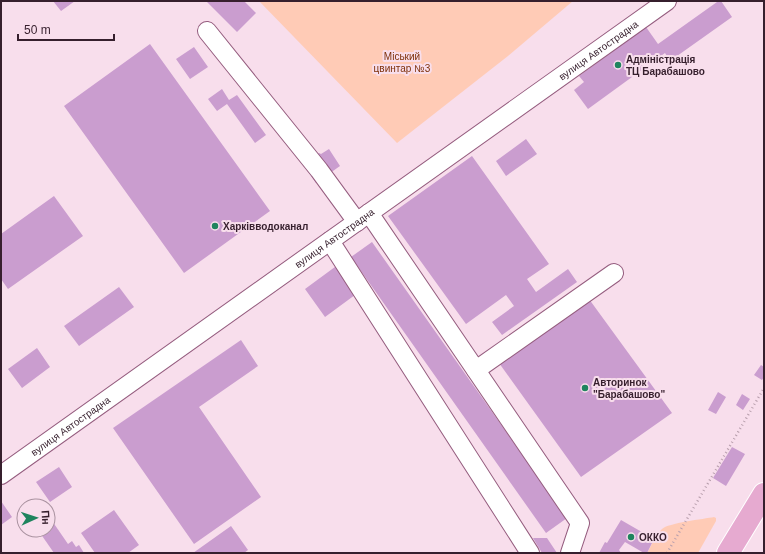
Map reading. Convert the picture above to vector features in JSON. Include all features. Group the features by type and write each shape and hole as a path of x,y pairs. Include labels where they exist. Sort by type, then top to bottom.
{"main road":[{"path":"728,553 764,494"}],"street":[{"name":"вулиця Автострадна","path":"1,474 667,1"},
{"path":"207,31 319,170 363,218 476,370 580,524 570,553"},
{"path":"330,241 530,553"},
{"path":"476,370 614,273"}],"path":[{"path":"667,553 764,388"}],"green space":[{"name":"Міський цвинтар №3","path":"259,1 573,1 508,56 397,143"},
{"path":"714,517 716,518 716,521 698,553 647,553 657,534 662,529 678,523"}],"building":[{"path":"53,1 75,1 61,11"},
{"path":"206,1 244,1 256,13 237,32"},
{"path":"716,1 721,1 732,17 670,61 665,53 588,109 574,90 584,82 579,76 646,27 658,44 717,2"},
{"path":"150,44 270,211 184,273 64,106"},
{"path":"194,47 208,67 190,79 176,59"},
{"path":"222,89 229,100 237,95 266,135 255,143 227,104 217,111 208,99"},
{"path":"526,139 537,154 506,176 496,161"},
{"path":"329,149 340,166 316,183 303,164 319,153 321,154"},
{"path":"472,156 549,264 527,279 536,292 568,269 577,282 502,335 492,322 514,306 506,295 466,324 388,216"},
{"path":"54,196 83,236 8,289 1,279 1,234"},
{"path":"372,242 567,518 546,533 351,257"},
{"path":"339,264 359,292 325,317 305,289"},
{"path":"119,287 134,307 79,346 64,326"},
{"path":"589,299 672,413 581,477 499,363"},
{"path":"241,340 258,366 199,407 261,497 194,544 113,428"},
{"path":"37,348 50,367 22,388 8,369"},
{"path":"761,365 764,367 764,377 762,380 754,375"},
{"path":"718,392 726,397 716,414 708,410"},
{"path":"742,394 750,399 743,410 736,405"},
{"path":"732,447 745,454 726,486 713,478"},
{"path":"59,467 72,487 56,498 47,498 36,482"},
{"path":"1,501 12,517 1,525"},
{"path":"114,510 139,545 128,553 95,553 81,533"},
{"path":"621,520 654,539 647,553 644,553 625,542 619,550 621,553 599,553"},
{"path":"231,526 248,550 244,553 193,553"},
{"path":"56,527 68,544 72,541 76,547 79,545 84,553 54,553 44,538 56,538"},
{"path":"533,538 547,538 557,553 542,553"}],"place":[{"name":"Адміністрація ТЦ Барабашово","path":"618,65"},
{"name":"Харківводоканал","path":"215,226"},
{"name":"Авторинок \"Барабашово\"","path":"585,388"},
{"name":"ОККО","path":"631,537"}]}
